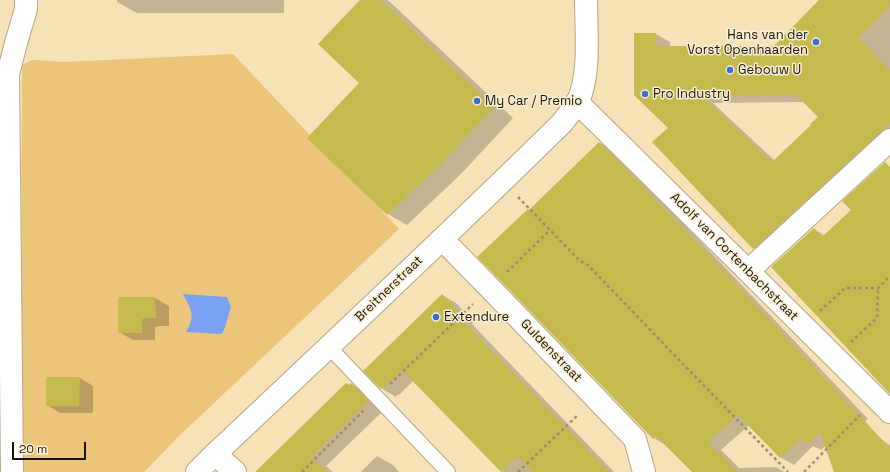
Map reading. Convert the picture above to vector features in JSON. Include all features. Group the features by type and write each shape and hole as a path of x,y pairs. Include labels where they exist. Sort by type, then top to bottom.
{"street":[{"path":"12,472 8,74 26,9 26,0"},
{"name":"Breitnerstraat","path":"197,472 562,123 577,102 582,89 586,64 586,0"},
{"name":"Adolf van Cortenbachstraat","path":"577,102 835,358 884,401"},
{"path":"748,271 890,140"},
{"name":"Guldenstraat","path":"442,239 635,439 644,472"},
{"path":"215,454 235,472"}],"lane":[{"path":"329,347 448,472"}],"path":[{"path":"503,181 580,261 588,265 788,472"},
{"path":"302,472 550,230"},
{"path":"835,358 877,318 878,288 890,276"},
{"path":"803,326 845,288 878,288"},
{"path":"518,472 596,398"},
{"path":"804,472 884,401"}],"shaded area":[{"path":"233,54 399,229 180,435 144,472 20,472 22,65 33,60 65,62"}],"water":[{"path":"183,294 227,297 231,307 224,330 221,334 186,332 192,317 190,308"}],"building":[{"path":"360,0 381,0 494,107 442,163 387,215 307,138 359,83 318,44"},
{"path":"819,0 890,0 890,6 858,38 890,71 890,123 753,249 652,142 668,128 634,95 634,33 656,33 656,46 774,46","holes":["701,95 796,95 818,117 772,162"]},
{"path":"599,142 701,247 890,448 890,472 834,472 820,433 807,444 801,438 780,458 738,415 708,442 738,472 692,472 656,436 653,439 477,257 528,209 529,210"},
{"path":"885,162 890,167 890,394 771,267 814,228 822,237 851,210 842,201"},
{"path":"442,294 460,313 458,316 609,472 533,472 517,456 501,472 402,370 384,388 383,387 381,389 363,371"},
{"path":"118,297 155,297 156,318 142,319 142,333 118,333"},
{"path":"46,377 80,377 79,406 46,406"},
{"path":"346,383 349,385 351,383 369,401 311,457 328,472 255,472 298,430"}],"place":[{"name":"Hans van der Vorst Openhaarden","path":"816,42"},
{"name":"Gebouw U","path":"730,70"},
{"name":"Pro Industry","path":"645,94"},
{"name":"My Car / Premio","path":"477,101"},
{"name":"Extendure","path":"436,317"}]}
